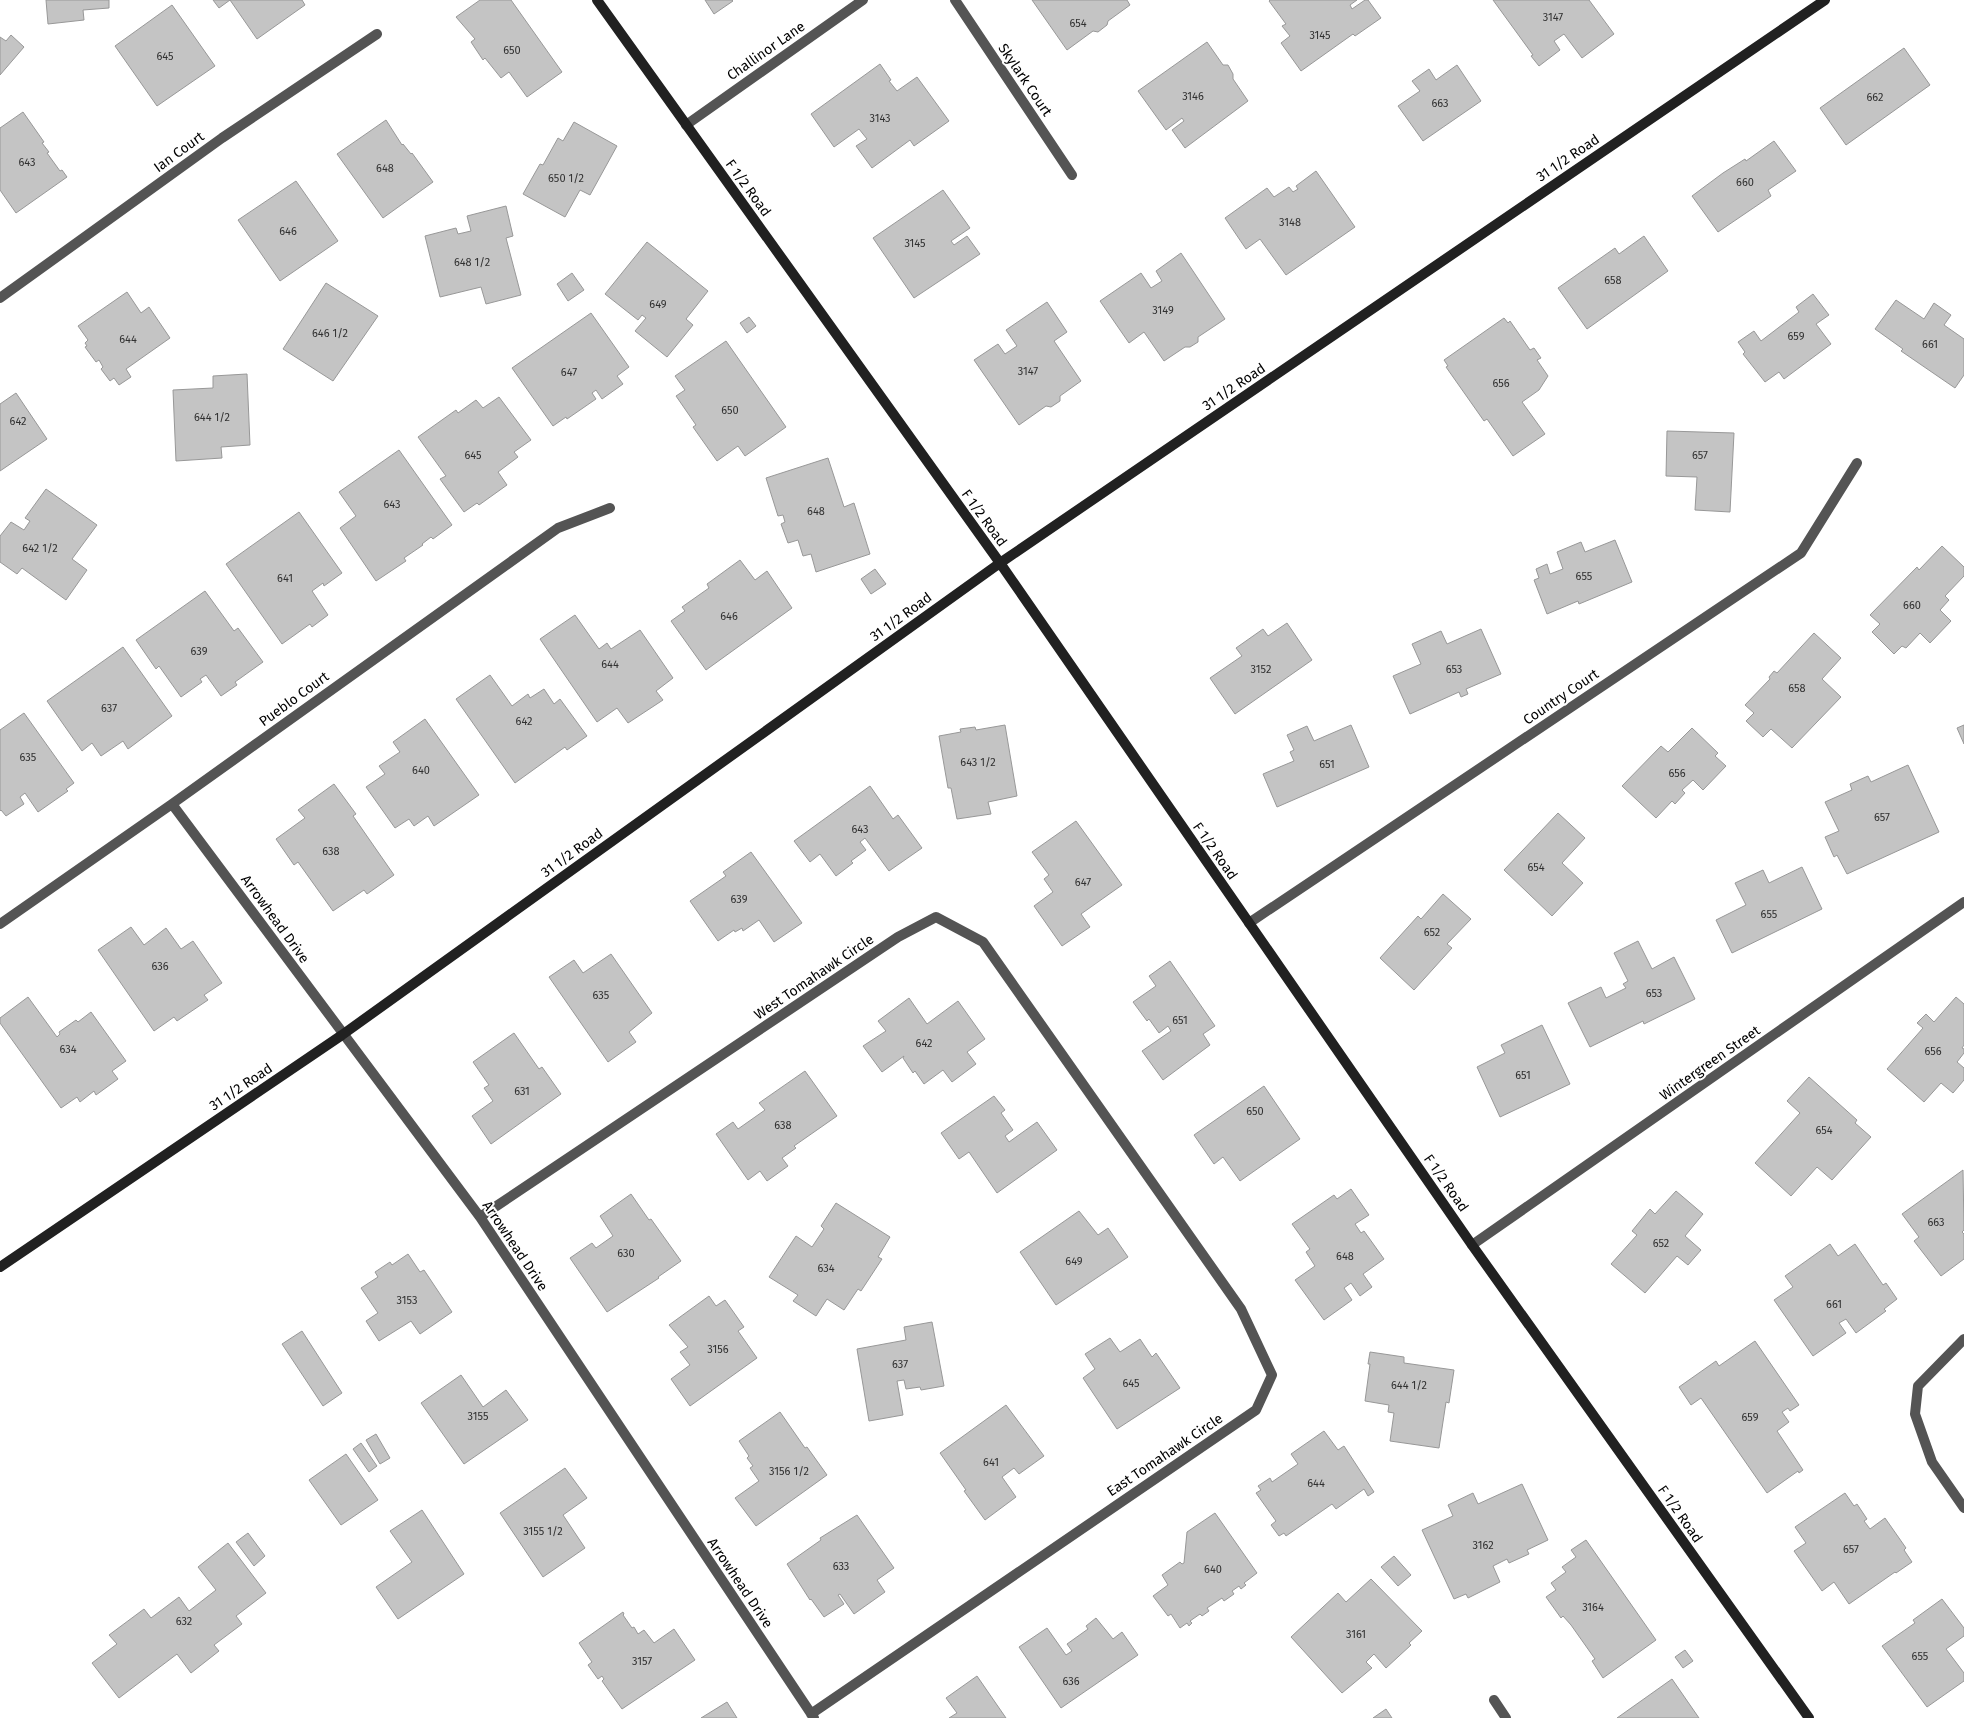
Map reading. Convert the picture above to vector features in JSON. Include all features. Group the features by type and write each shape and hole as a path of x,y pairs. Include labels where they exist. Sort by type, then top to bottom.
{"street":[{"name":"F 1/2 Road","path":"597,0 1000,563 1472,1246 1809,1718"},
{"name":"Challinor Lane","path":"686,125 863,0"},
{"name":"Skylark Court","path":"955,0 1072,175"},
{"name":"31 1/2 Road","path":"0,1267 342,1035 1000,563 1824,0"},
{"name":"Ian Court","path":"1,296 222,138 377,34"},
{"name":"Country Court","path":"1249,923 1800,553 1857,463"},
{"name":"Pueblo Court","path":"0,924 172,804 558,528 610,508"},
{"name":"Arrowhead Drive","path":"172,804 342,1035 480,1217 813,1716"},
{"name":"Wintergreen Street","path":"1472,1246 1964,902"},
{"name":"West Tomahawk Circle","path":"480,1217 898,937 936,917 983,942 1111,1124"},
{"name":"East Tomahawk Circle","path":"813,1716 1256,1410 1272,1375 1242,1309 1111,1124"},
{"path":"1964,1338 1918,1386 1915,1414 1932,1462 1964,1508"},
{"path":"1494,1700 1506,1718"}],"building":[{"path":"46,0 109,0 109,8 83,10 84,20 48,24"},
{"path":"213,0 230,0 219,8"},
{"path":"230,0 302,0 305,5 257,39"},
{"path":"480,0 511,0 562,72 527,97 509,72 501,78 485,58 483,60 471,42 475,39 456,17"},
{"path":"705,0 732,0 733,1 714,14"},
{"path":"1032,0 1127,0 1130,5 1108,21 1107,25 1098,32 1093,31 1067,50"},
{"path":"1270,0 1357,0 1350,5 1352,9 1368,0 1381,18 1355,36 1353,34 1301,71 1281,43 1290,36 1282,26 1286,24"},
{"path":"1493,0 1589,0 1614,34 1582,58 1564,34 1554,41 1560,50 1539,66"},
{"path":"172,5 215,66 157,106 115,46"},
{"path":"11,35 24,47 0,75 0,37 6,41"},
{"path":"1207,42 1223,65 1228,65 1233,74 1233,79 1248,101 1185,148 1172,130 1184,121 1182,118 1166,130 1138,91"},
{"path":"1904,48 1930,85 1846,145 1820,108"},
{"path":"880,64 897,91 917,77 949,121 914,146 910,140 872,168 856,146 867,139 859,129 834,147 811,114"},
{"path":"1457,65 1481,101 1423,141 1398,106 1420,91 1412,81 1429,69 1436,80"},
{"path":"23,112 44,142 42,143 49,152 47,153 60,171 62,170 67,177 16,213 0,190 0,128"},
{"path":"386,120 402,145 412,153 433,182 383,218 337,154"},
{"path":"574,122 617,146 590,195 580,190 565,217 523,194 540,164 543,165 558,138 563,141"},
{"path":"1774,141 1796,171 1768,190 1771,196 1718,232 1692,196 1723,173 1745,159 1746,161"},
{"path":"1316,171 1355,227 1286,275 1260,239 1246,249 1225,218 1267,188 1274,197 1289,187 1293,192 1298,189 1296,186"},
{"path":"296,181 338,241 280,281 238,220"},
{"path":"943,190 970,228 951,241 954,245 967,236 980,254 914,298 873,238"},
{"path":"506,206 513,236 506,238 521,295 486,304 481,287 440,297 425,236 456,228 458,234 471,231 467,216"},
{"path":"1644,236 1668,271 1587,329 1558,288 1615,248 1619,254"},
{"path":"647,242 708,291 686,319 693,325 667,357 635,331 646,318 642,315 638,320 605,294"},
{"path":"1181,253 1225,319 1198,337 1198,342 1190,347 1185,347 1164,361 1144,332 1129,343 1100,301 1141,273 1151,288 1162,281 1156,271"},
{"path":"572,273 584,290 568,301 557,284"},
{"path":"326,283 378,316 333,381 283,349"},
{"path":"127,292 141,313 149,307 170,338 126,369 131,377 119,385 114,378 110,381 101,369 103,367 99,360 96,362 85,347 87,346 85,343 88,340 78,326"},
{"path":"1813,294 1829,315 1816,324 1831,344 1784,379 1779,372 1765,382 1743,354 1745,352 1738,342 1754,331 1761,341 1799,312 1796,307"},
{"path":"1896,300 1924,319 1934,303 1951,315 1944,325 1964,339 1964,375 1955,388 1901,351 1903,349 1875,329"},
{"path":"1047,302 1067,332 1054,341 1081,381 1060,396 1060,401 1051,407 1046,406 1019,425 974,360 998,344 1005,354 1017,346 1006,330"},
{"path":"591,313 629,367 617,376 623,384 602,399 596,390 592,393 596,399 567,419 566,417 553,426 512,368"},
{"path":"749,317 756,326 747,333 740,323"},
{"path":"1504,318 1508,323 1510,321 1530,350 1534,348 1541,358 1537,360 1548,376 1539,390 1522,402 1545,434 1513,456 1487,419 1484,421 1446,367 1448,366 1444,360"},
{"path":"726,341 786,427 745,456 738,446 717,461 693,427 696,425 676,396 685,390 675,376"},
{"path":"247,374 250,445 221,447 222,458 176,461 173,390 213,388 213,376"},
{"path":"16,393 47,439 0,471 0,404"},
{"path":"499,397 531,440 514,452 518,457 498,472 507,485 479,505 477,503 464,512 440,479 446,476 418,437 456,410 458,413 476,400 483,408"},
{"path":"1667,431 1734,433 1730,512 1695,510 1697,477 1666,476"},
{"path":"399,450 452,525 433,539 431,537 404,558 406,561 376,581 340,528 356,516 339,492"},
{"path":"828,458 844,507 854,503 870,554 816,572 811,554 803,556 798,540 788,543 781,524 785,522 783,515 778,516 766,478"},
{"path":"46,489 97,525 72,559 87,570 66,600 22,568 17,574 0,562 0,536 11,522 24,530 30,521 25,518"},
{"path":"299,512 342,573 324,586 323,583 312,591 328,615 312,627 310,624 282,644 226,564"},
{"path":"1615,540 1632,582 1579,604 1578,601 1547,614 1534,580 1539,578 1536,569 1547,564 1550,574 1563,569 1557,552 1581,542 1585,552"},
{"path":"1942,546 1964,567 1964,576 1945,596 1949,600 1940,610 1951,621 1930,643 1920,633 1906,648 1902,646 1894,654 1872,632 1880,624 1870,615 1917,567 1919,570"},
{"path":"740,560 755,580 767,571 792,608 706,670 671,621 685,611 682,607 709,588 707,584"},
{"path":"875,569 886,584 871,594 861,579"},
{"path":"205,591 234,631 238,628 263,662 235,682 237,685 221,696 206,675 200,679 202,682 181,697 159,666 156,669 136,640"},
{"path":"575,615 599,649 607,643 611,649 640,630 673,678 656,691 663,700 628,723 617,708 597,722 540,639"},
{"path":"1287,623 1312,660 1235,714 1210,678 1242,656 1236,648 1263,629 1268,636"},
{"path":"1481,629 1501,674 1466,689 1468,694 1461,697 1459,692 1410,714 1393,676 1421,664 1412,644 1441,631 1447,644"},
{"path":"1814,633 1841,658 1822,679 1841,697 1792,748 1771,729 1763,737 1746,721 1754,713 1745,705 1770,679 1769,677 1774,671 1777,673"},
{"path":"123,647 172,716 128,749 123,741 101,756 92,743 82,751 47,701"},
{"path":"490,675 512,706 528,694 530,698 544,689 554,704 560,699 587,736 567,750 565,747 515,783 456,699"},
{"path":"24,713 74,783 66,789 68,791 38,812 25,793 20,797 24,804 6,816 0,811 0,730"},
{"path":"425,719 479,795 434,826 428,816 414,826 409,819 395,828 366,787 385,774 379,766 400,752 393,742"},
{"path":"1005,725 1017,796 988,802 991,814 957,819 951,788 948,788 939,736 961,732 960,729 975,727 976,730"},
{"path":"1351,725 1369,767 1277,807 1263,774 1294,761 1290,752 1294,750 1287,735 1307,726 1314,741"},
{"path":"1964,725 1964,744 1957,728"},
{"path":"1692,728 1718,753 1715,756 1726,766 1703,790 1693,780 1682,790 1685,793 1675,804 1672,801 1656,818 1622,786 1661,746 1668,752"},
{"path":"1908,765 1939,832 1847,874 1837,855 1834,857 1825,837 1839,831 1825,802 1852,790 1850,784 1868,776 1871,782"},
{"path":"334,784 356,814 353,816 394,875 367,894 364,890 333,911 298,862 294,865 276,839 305,818 298,810"},
{"path":"870,786 893,819 898,815 922,848 889,871 865,838 860,842 866,850 851,861 853,863 836,876 820,854 810,862 794,841"},
{"path":"1558,813 1585,838 1562,863 1583,883 1552,916 1504,870"},
{"path":"1076,821 1122,885 1081,914 1090,927 1062,946 1034,906 1053,892 1044,879 1049,875 1032,852"},
{"path":"751,852 802,923 774,942 759,920 743,931 742,928 735,932 734,930 718,941 690,901 726,876 723,872"},
{"path":"1802,867 1822,909 1732,953 1716,920 1746,905 1735,883 1763,870 1769,883"},
{"path":"1443,894 1471,919 1447,944 1452,948 1414,990 1380,958 1418,916 1421,919"},
{"path":"131,927 144,945 166,928 181,949 193,941 222,983 204,995 208,1000 177,1021 174,1017 154,1031 98,950"},
{"path":"1638,941 1652,969 1674,957 1695,999 1644,1024 1643,1021 1590,1047 1568,1003 1601,987 1606,998 1626,988 1623,984 1628,981 1614,953"},
{"path":"611,954 652,1013 629,1032 636,1042 608,1062 549,977 574,960 583,973"},
{"path":"1170,961 1215,1026 1203,1034 1210,1045 1163,1080 1142,1051 1171,1031 1168,1026 1159,1033 1133,1002 1156,986 1149,976"},
{"path":"28,997 57,1037 60,1034 59,1032 76,1020 78,1022 91,1012 126,1061 112,1071 118,1079 96,1095 94,1091 80,1102 77,1097 61,1108 0,1023 0,1018"},
{"path":"1956,997 1964,1004 1964,1045 1962,1048 1964,1053 1957,1062 1964,1068 1964,1080 1953,1093 1941,1083 1924,1102 1887,1069 1923,1028 1917,1023 1926,1014 1934,1022"},
{"path":"909,998 927,1024 958,1001 985,1039 967,1052 976,1064 952,1082 943,1070 924,1084 915,1071 913,1073 903,1058 904,1056 882,1072 863,1046 886,1031 878,1021"},
{"path":"1542,1025 1570,1084 1500,1117 1477,1067 1505,1053 1501,1045"},
{"path":"514,1033 539,1069 542,1067 561,1094 491,1144 472,1116 493,1101 484,1088 489,1085 473,1062"},
{"path":"805,1071 837,1116 794,1146 796,1148 782,1158 788,1166 767,1181 760,1171 748,1180 716,1134 733,1122 738,1129 765,1110 759,1103"},
{"path":"1809,1077 1857,1120 1855,1123 1871,1137 1832,1180 1817,1167 1791,1196 1755,1163 1800,1113 1787,1101"},
{"path":"1264,1086 1300,1139 1240,1181 1223,1157 1214,1164 1194,1135"},
{"path":"994,1096 1005,1110 1001,1113 1013,1130 1005,1136 1009,1142 1037,1122 1057,1150 997,1193 969,1152 959,1159 941,1133"},
{"path":"1963,1170 1964,1230 1962,1232 1964,1234 1964,1259 1941,1276 1914,1241 1919,1237 1902,1214"},
{"path":"1351,1189 1369,1215 1355,1224 1361,1233 1364,1231 1384,1259 1363,1274 1372,1287 1360,1296 1351,1283 1344,1288 1352,1300 1324,1320 1295,1280 1315,1266 1306,1252 1310,1249 1292,1224 1334,1195 1337,1199"},
{"path":"1676,1191 1703,1214 1685,1236 1701,1250 1688,1265 1677,1256 1645,1293 1611,1264 1637,1235 1632,1231 1650,1209 1655,1214"},
{"path":"631,1194 681,1261 659,1278 607,1312 570,1258 592,1243 596,1248 613,1236 600,1216"},
{"path":"836,1203 890,1237 878,1257 882,1259 861,1291 858,1289 844,1310 827,1299 816,1316 793,1301 798,1295 769,1277 796,1236 812,1247 824,1229 821,1226"},
{"path":"1079,1211 1098,1235 1108,1228 1128,1257 1056,1305 1020,1252"},
{"path":"1830,1244 1838,1256 1855,1244 1883,1285 1886,1283 1897,1299 1884,1309 1886,1311 1856,1333 1846,1319 1839,1323 1846,1333 1813,1356 1774,1300 1793,1287 1785,1276"},
{"path":"408,1254 420,1272 424,1270 452,1312 420,1334 411,1321 379,1341 366,1321 378,1313 361,1288 378,1277 375,1272 390,1262 392,1265"},
{"path":"709,1296 716,1306 725,1300 744,1327 738,1331 757,1358 690,1406 671,1379 690,1365 680,1352 688,1347 669,1325"},
{"path":"932,1322 944,1386 921,1390 920,1387 906,1389 904,1380 897,1381 903,1415 869,1421 857,1349 906,1340 904,1327"},
{"path":"302,1331 342,1393 323,1406 282,1344"},
{"path":"1110,1338 1120,1352 1140,1339 1152,1357 1156,1353 1180,1388 1117,1429 1083,1378 1095,1369 1085,1354"},
{"path":"1755,1341 1799,1405 1790,1411 1788,1408 1782,1412 1789,1422 1777,1431 1803,1470 1799,1473 1798,1471 1767,1493 1701,1398 1691,1405 1679,1387 1716,1361 1719,1366"},
{"path":"1370,1352 1404,1357 1404,1363 1454,1370 1449,1403 1446,1402 1439,1448 1390,1441 1394,1413 1388,1412 1389,1405 1365,1401"},
{"path":"461,1375 483,1407 506,1390 528,1420 464,1464 421,1403"},
{"path":"1006,1405 1044,1456 1019,1474 1014,1468 1002,1477 1016,1497 985,1520 940,1453"},
{"path":"780,1412 827,1475 756,1526 735,1498 759,1481 750,1468 753,1466 747,1458 749,1456 739,1441"},
{"path":"1324,1431 1338,1450 1344,1446 1374,1492 1368,1496 1364,1489 1336,1509 1332,1504 1286,1536 1284,1533 1279,1536 1271,1525 1276,1521 1256,1493 1261,1490 1258,1486 1270,1478 1272,1482 1298,1464 1291,1454"},
{"path":"376,1434 390,1458 380,1464 366,1440"},
{"path":"361,1443 377,1466 369,1472 353,1449"},
{"path":"346,1454 378,1500 341,1525 309,1480"},
{"path":"565,1468 587,1498 563,1515 585,1548 543,1577 500,1513"},
{"path":"1522,1484 1548,1540 1527,1550 1529,1554 1509,1563 1507,1559 1493,1566 1500,1582 1468,1598 1466,1594 1454,1599 1422,1530 1453,1516 1448,1505 1473,1493 1478,1504"},
{"path":"1845,1493 1854,1506 1857,1504 1867,1519 1864,1521 1870,1529 1885,1518 1906,1548 1904,1550 1912,1562 1849,1604 1834,1582 1822,1591 1794,1551 1806,1543 1795,1527"},
{"path":"422,1510 464,1574 398,1619 376,1587 412,1562 390,1531"},
{"path":"1215,1513 1257,1573 1244,1583 1246,1585 1241,1589 1239,1586 1232,1591 1234,1594 1224,1601 1222,1598 1207,1608 1209,1611 1202,1616 1200,1614 1190,1621 1192,1623 1189,1626 1187,1623 1180,1628 1171,1614 1168,1616 1153,1596 1168,1585 1162,1575 1180,1562 1184,1563 1187,1532"},
{"path":"857,1515 894,1568 877,1580 885,1592 854,1614 840,1594 838,1595 844,1604 824,1617 810,1600 787,1564 821,1540 820,1538"},
{"path":"248,1533 265,1556 254,1566 236,1542"},
{"path":"1586,1540 1656,1640 1603,1678 1592,1661 1595,1659 1571,1625 1563,1616 1561,1618 1546,1597 1556,1590 1551,1583 1566,1572 1562,1567 1576,1557 1571,1550"},
{"path":"228,1543 266,1593 236,1616 242,1624 214,1645 219,1651 191,1673 177,1654 119,1698 92,1663 117,1644 109,1635 144,1609 151,1618 179,1597 189,1611 216,1590 198,1567"},
{"path":"1394,1556 1411,1575 1398,1586 1381,1567"},
{"path":"1371,1579 1422,1631 1409,1643 1411,1645 1386,1668 1374,1654 1366,1662 1372,1668 1342,1693 1291,1637 1338,1593 1346,1602"},
{"path":"1942,1599 1964,1628 1964,1636 1946,1649 1964,1673 1964,1681 1927,1707 1882,1646 1915,1623 1913,1620"},
{"path":"623,1612 623,1615 638,1634 644,1630 654,1643 674,1629 695,1660 622,1709 602,1681 604,1679 602,1676 598,1679 588,1665 592,1662 579,1643"},
{"path":"1096,1618 1113,1639 1122,1632 1138,1655 1061,1708 1019,1647 1047,1628 1066,1655 1072,1651 1067,1644 1088,1629 1086,1626"},
{"path":"1685,1650 1693,1661 1683,1668 1675,1657"},
{"path":"977,1676 1006,1718 949,1718 957,1713 946,1698"},
{"path":"1672,1679 1699,1718 1617,1718"},
{"path":"727,1702 737,1718 701,1718"},
{"path":"1386,1709 1392,1718 1373,1718"}]}
